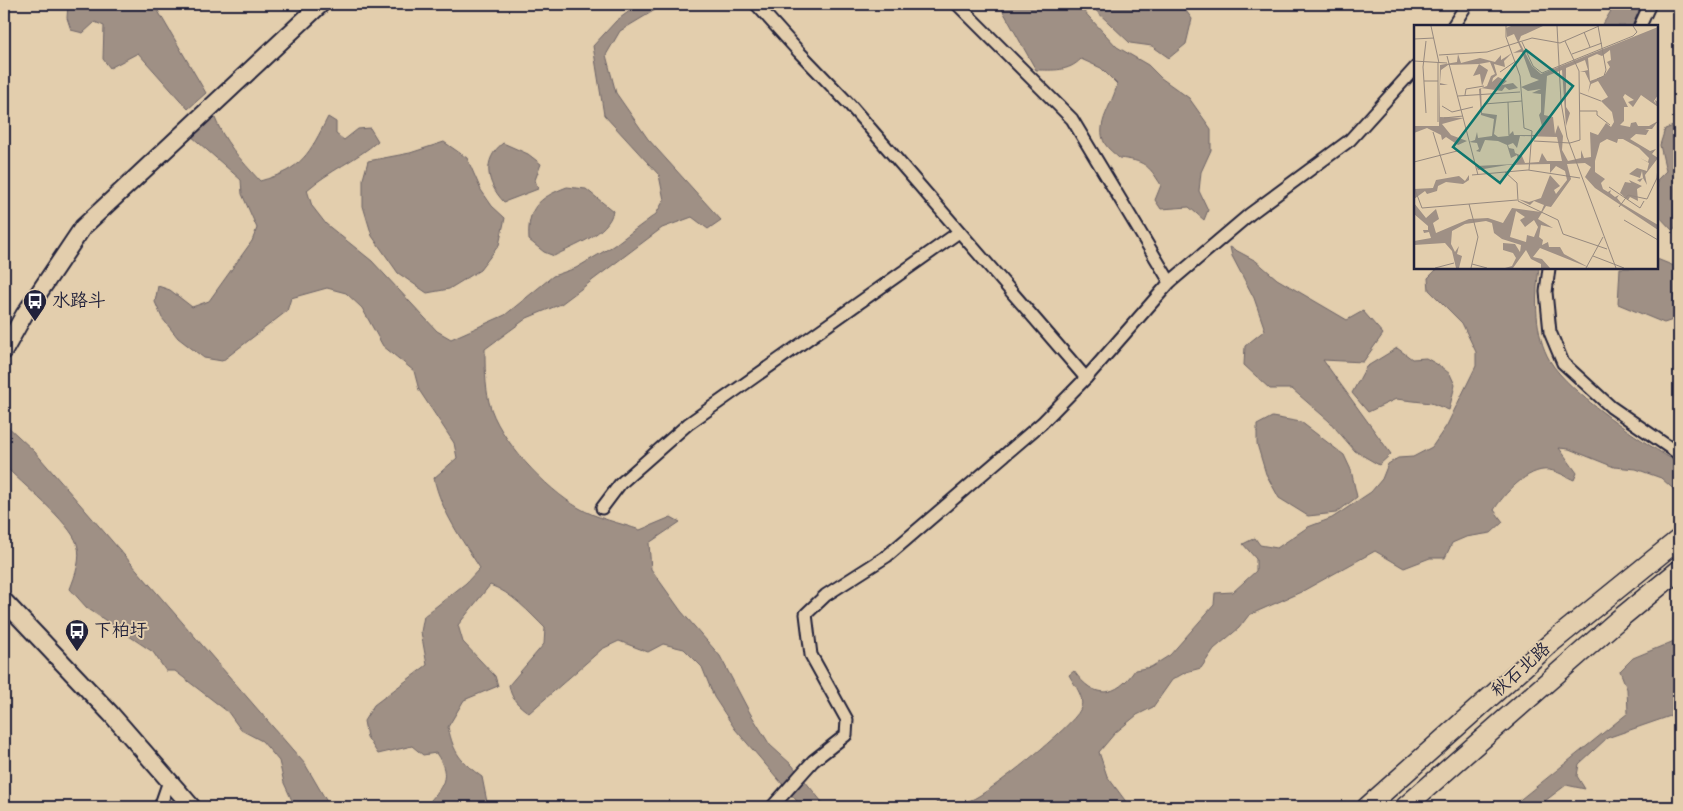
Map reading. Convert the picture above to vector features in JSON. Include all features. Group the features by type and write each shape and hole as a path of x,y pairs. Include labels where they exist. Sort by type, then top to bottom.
{"main road":[{"name":"秋石北路","path":"1368,807 1552,642 1679,539"},
{"name":"秋石北路","path":"1405,807 1610,627 1679,570"}],"street":[{"path":"4,351 24,315 83,227 321,4"},
{"path":"756,4 798,52 850,105 1086,378"},
{"path":"957,4 1072,119 1170,282"},
{"path":"1454,25 1467,4"},
{"path":"1640,25 1650,4"},
{"path":"772,807 813,760 846,735 847,720 811,655 806,614 826,595 887,556 1042,423 1086,378 1170,282 1250,214 1350,140 1414,69"},
{"path":"602,508 620,484 688,424 959,232"},
{"path":"1549,269 1546,292 1550,332 1563,363 1612,407 1679,454"},
{"path":"4,601 111,714 192,807"},
{"path":"160,807 169,781"}],"shaded area":[{"path":"68,4 154,4 206,93 188,109 138,53 110,68 103,59 104,26 95,22 83,33 71,30 67,18"},
{"path":"639,4 665,4 620,31 606,55 616,93 648,139 721,220 708,229 692,217 662,228 561,304 527,318 485,349 489,402 502,432 513,447 538,476 566,500 600,518 640,530 671,517 680,522 649,543 651,569 681,611 720,656 750,713 770,745 792,765 826,807 802,807 735,729 714,697 702,667 684,649 663,644 648,652 619,641 602,649 529,713 511,694 509,685 544,644 545,628 513,598 490,585 458,625 463,642 495,676 498,686 464,700 448,727 459,756 482,777 488,807 425,807 443,782 444,769 436,753 423,755 412,746 378,754 367,737 364,721 374,705 427,665 421,632 424,616 466,583 480,568 447,514 434,478 457,458 454,443 419,390 414,371 383,346 362,308 346,293 327,288 291,298 287,311 222,361 204,358 178,338 162,318 155,302 158,286 170,290 192,307 209,301 252,241 257,228 242,194 241,180 190,135 213,113 227,141 239,158 260,181 286,171 303,158 328,117 336,122 336,134 344,140 358,129 370,128 378,141 307,190 312,206 326,224 372,261 437,331 451,339 505,315 553,276 576,268 613,246 656,214 664,200 659,175 604,115 593,46 616,21"},
{"path":"999,4 1077,4 1117,47 1148,65 1161,78 1189,98 1211,129 1211,150 1201,172 1199,191 1208,210 1204,220 1189,207 1161,209 1155,200 1161,185 1149,168 1140,162 1119,158 1105,144 1102,136 1103,121 1117,84 1101,68 1081,59 1066,68 1036,70"},
{"path":"1089,4 1181,4 1192,19 1186,44 1169,58 1152,46 1130,43"},
{"path":"1615,4 1643,4 1632,25 1603,25"},
{"path":"1679,124 1679,225 1672,230 1658,215 1658,179 1666,171 1660,145 1665,129"},
{"path":"444,142 467,158 481,190 492,206 505,218 499,245 480,270 449,289 427,293 398,273 372,236 363,206 363,179 368,161 410,153"},
{"path":"503,143 528,154 541,164 535,180 538,189 504,202 490,180 489,172 491,157"},
{"path":"567,187 586,189 613,211 610,219 598,233 554,256 544,252 529,240 530,220 532,212 542,200"},
{"path":"1230,247 1256,261 1277,279 1347,320 1363,311 1383,334 1363,362 1323,360 1391,454 1379,465 1355,451 1329,421 1292,389 1270,389 1244,365 1245,346 1265,330 1254,298 1232,256"},
{"path":"1658,259 1679,268 1679,318 1664,323 1618,304 1620,269 1658,269"},
{"path":"1437,269 1539,269 1537,291 1538,327 1550,361 1560,374 1590,403 1648,444 1679,463 1679,494 1661,478 1636,469 1614,467 1569,449 1559,448 1577,473 1574,480 1549,470 1541,470 1525,477 1503,497 1494,510 1503,522 1491,533 1466,537 1452,543 1445,558 1430,558 1404,568 1375,551 1301,592 1249,615 1239,628 1214,649 1201,668 1186,672 1172,680 1153,707 1137,715 1115,733 1099,752 1107,776 1130,807 932,807 937,802 963,802 980,795 1029,759 1062,730 1074,718 1081,706 1081,697 1069,675 1074,671 1089,687 1105,692 1120,686 1135,670 1151,667 1170,655 1214,605 1215,593 1233,592 1256,571 1256,559 1243,544 1255,538 1260,545 1277,548 1308,527 1332,518 1371,492 1382,479 1388,464 1398,458 1413,457 1432,447 1447,425 1476,366 1476,352 1462,323 1429,290 1428,278"},
{"path":"1397,348 1412,359 1426,358 1450,374 1455,385 1449,410 1431,403 1396,399 1368,412 1352,393 1366,367"},
{"path":"1272,417 1301,422 1344,455 1351,470 1357,497 1336,513 1308,516 1279,498 1266,474 1257,444 1257,425"},
{"path":"4,423 34,451 305,764 330,807 295,807 284,783 279,761 262,741 241,730 228,712 175,671 166,671 153,652 87,608 70,589 76,573 79,555 77,544 73,535 55,514 4,465"},
{"path":"1679,639 1679,713 1607,738 1579,764 1577,776 1585,789 1566,785 1537,807 1511,807 1628,713 1627,689 1620,671 1633,658"}],"place":[{"name":"水路斗","path":"35,322"},
{"name":"下柏圩","path":"77,652"}]}
